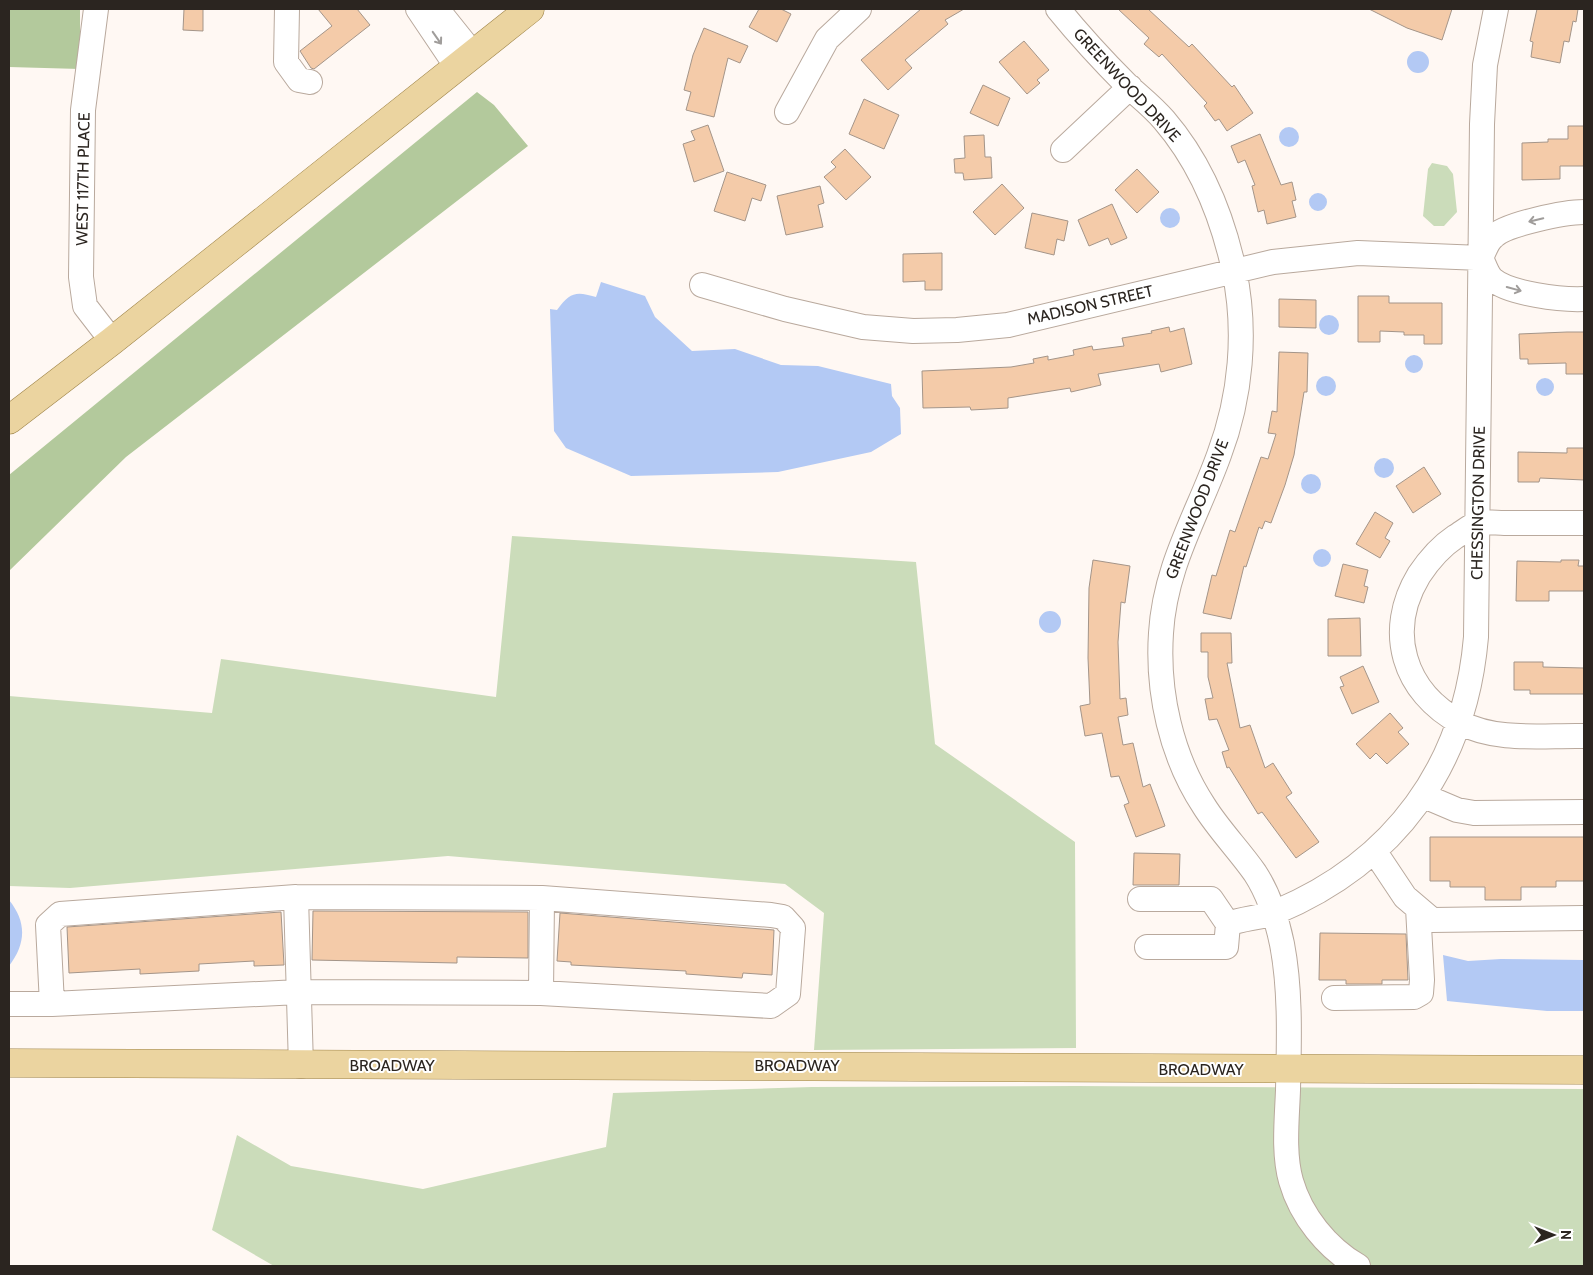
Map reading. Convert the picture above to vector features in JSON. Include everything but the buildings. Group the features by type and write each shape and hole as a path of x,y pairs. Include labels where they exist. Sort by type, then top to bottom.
{"main road":[{"path":"9,420 112,341 530,9"},
{"name":"BROADWAY","path":"9,1063 301,1066 777,1065 1289,1070 1584,1070"}],"street":[{"name":"WEST 117TH PLACE","path":"96,9 83,110 81,277 85,306 112,341"},
{"path":"287,9 286,62 299,80 310,82"},
{"path":"418,9 465,60"},
{"path":"437,9 465,60"},
{"path":"787,112 827,38 858,9"},
{"name":"GREENWOOD DRIVE","path":"1058,9 1082,39 1161,116 1192,158 1215,203 1234,271 1241,337 1232,416 1219,456 1180,543 1166,591 1161,631 1160,662 1172,737 1185,771 1202,804 1256,874 1274,913 1287,975 1289,1070 1287,1142 1290,1179 1305,1216 1340,1256 1358,1266"},
{"name":"CHESSINGTON DRIVE","path":"1228,924 1274,913 1332,883 1375,852 1400,827 1424,796 1460,722 1474,664 1479,523 1485,65 1496,9"},
{"path":"1063,150 1130,87"},
{"path":"1584,212 1541,219 1503,230 1492,237 1481,258 1491,278 1502,285 1534,294 1584,299"},
{"name":"MADISON STREET","path":"702,285 785,309 863,327 913,331 948,330 1008,325 1273,262 1358,253 1481,258"},
{"path":"1584,523 1479,523 1448,542 1434,554 1408,593 1403,610 1402,627 1409,672 1432,703 1460,722 1499,735 1584,736"},
{"path":"1424,796 1457,810 1474,812 1584,812"},
{"path":"1375,852 1405,896 1432,920 1584,918"},
{"path":"296,898 301,1066"},
{"path":"9,1004 52,1004 299,992 541,993 771,1006 788,994 793,928 783,917 771,915 542,898 296,898 60,914 48,925 52,1004"},
{"path":"541,993 542,898"},
{"path":"1140,899 1210,899 1228,924 1226,947 1147,947"},
{"path":"1334,998 1414,997 1421,993 1418,908"}],"green space":[{"path":"9,9 80,9 80,69 9,67"},
{"path":"477,92 494,105 528,146 126,457 9,571 9,475"},
{"path":"1432,163 1447,166 1453,174 1457,212 1444,226 1434,226 1423,216 1428,169"},
{"path":"512,536 916,562 935,744 1075,842 1076,1048 814,1050 824,913 785,884 448,856 70,888 9,886 9,696 212,713 221,659 496,697"},
{"path":"1076,1086 1584,1089 1584,1266 274,1266 212,1230 237,1135 291,1166 423,1189 606,1147 613,1093 812,1087"}],"water":[{"path":"1414,51 1422,51 1429,58 1429,66 1422,73 1414,73 1407,66 1407,58"},
{"path":"1289,127 1296,130 1299,137 1296,144 1289,147 1282,144 1279,137 1282,130"},
{"path":"1314,193 1322,193 1327,198 1325,209 1314,211 1309,206 1309,198"},
{"path":"1170,208 1177,211 1180,218 1177,225 1170,228 1163,225 1160,218 1163,211"},
{"path":"601,282 645,296 655,317 692,351 735,349 781,365 818,366 891,384 892,396 900,408 901,434 871,452 778,472 631,476 566,448 554,431 550,309 557,310 574,294 596,297"},
{"path":"1329,315 1336,318 1339,325 1336,332 1329,335 1322,332 1319,325 1322,318"},
{"path":"1410,355 1418,355 1423,360 1421,371 1410,373 1405,368 1405,360"},
{"path":"1326,376 1333,379 1336,386 1333,393 1326,396 1319,393 1316,386 1319,379"},
{"path":"1541,378 1549,378 1554,383 1552,394 1541,396 1536,391 1536,383"},
{"path":"1384,458 1391,461 1394,468 1391,475 1384,478 1377,475 1374,468 1377,461"},
{"path":"1311,474 1318,477 1321,484 1318,491 1311,494 1304,491 1301,484 1304,477"},
{"path":"1322,549 1330,554 1331,558 1326,566 1322,567 1314,562 1313,558 1318,550"},
{"path":"1050,611 1058,614 1061,622 1058,630 1050,633 1042,630 1039,622 1042,614"},
{"path":"9,900 19,916 22,933 19,950 9,966"},
{"path":"1443,955 1468,961 1501,959 1584,960 1584,1011 1547,1011 1447,1001"}]}
